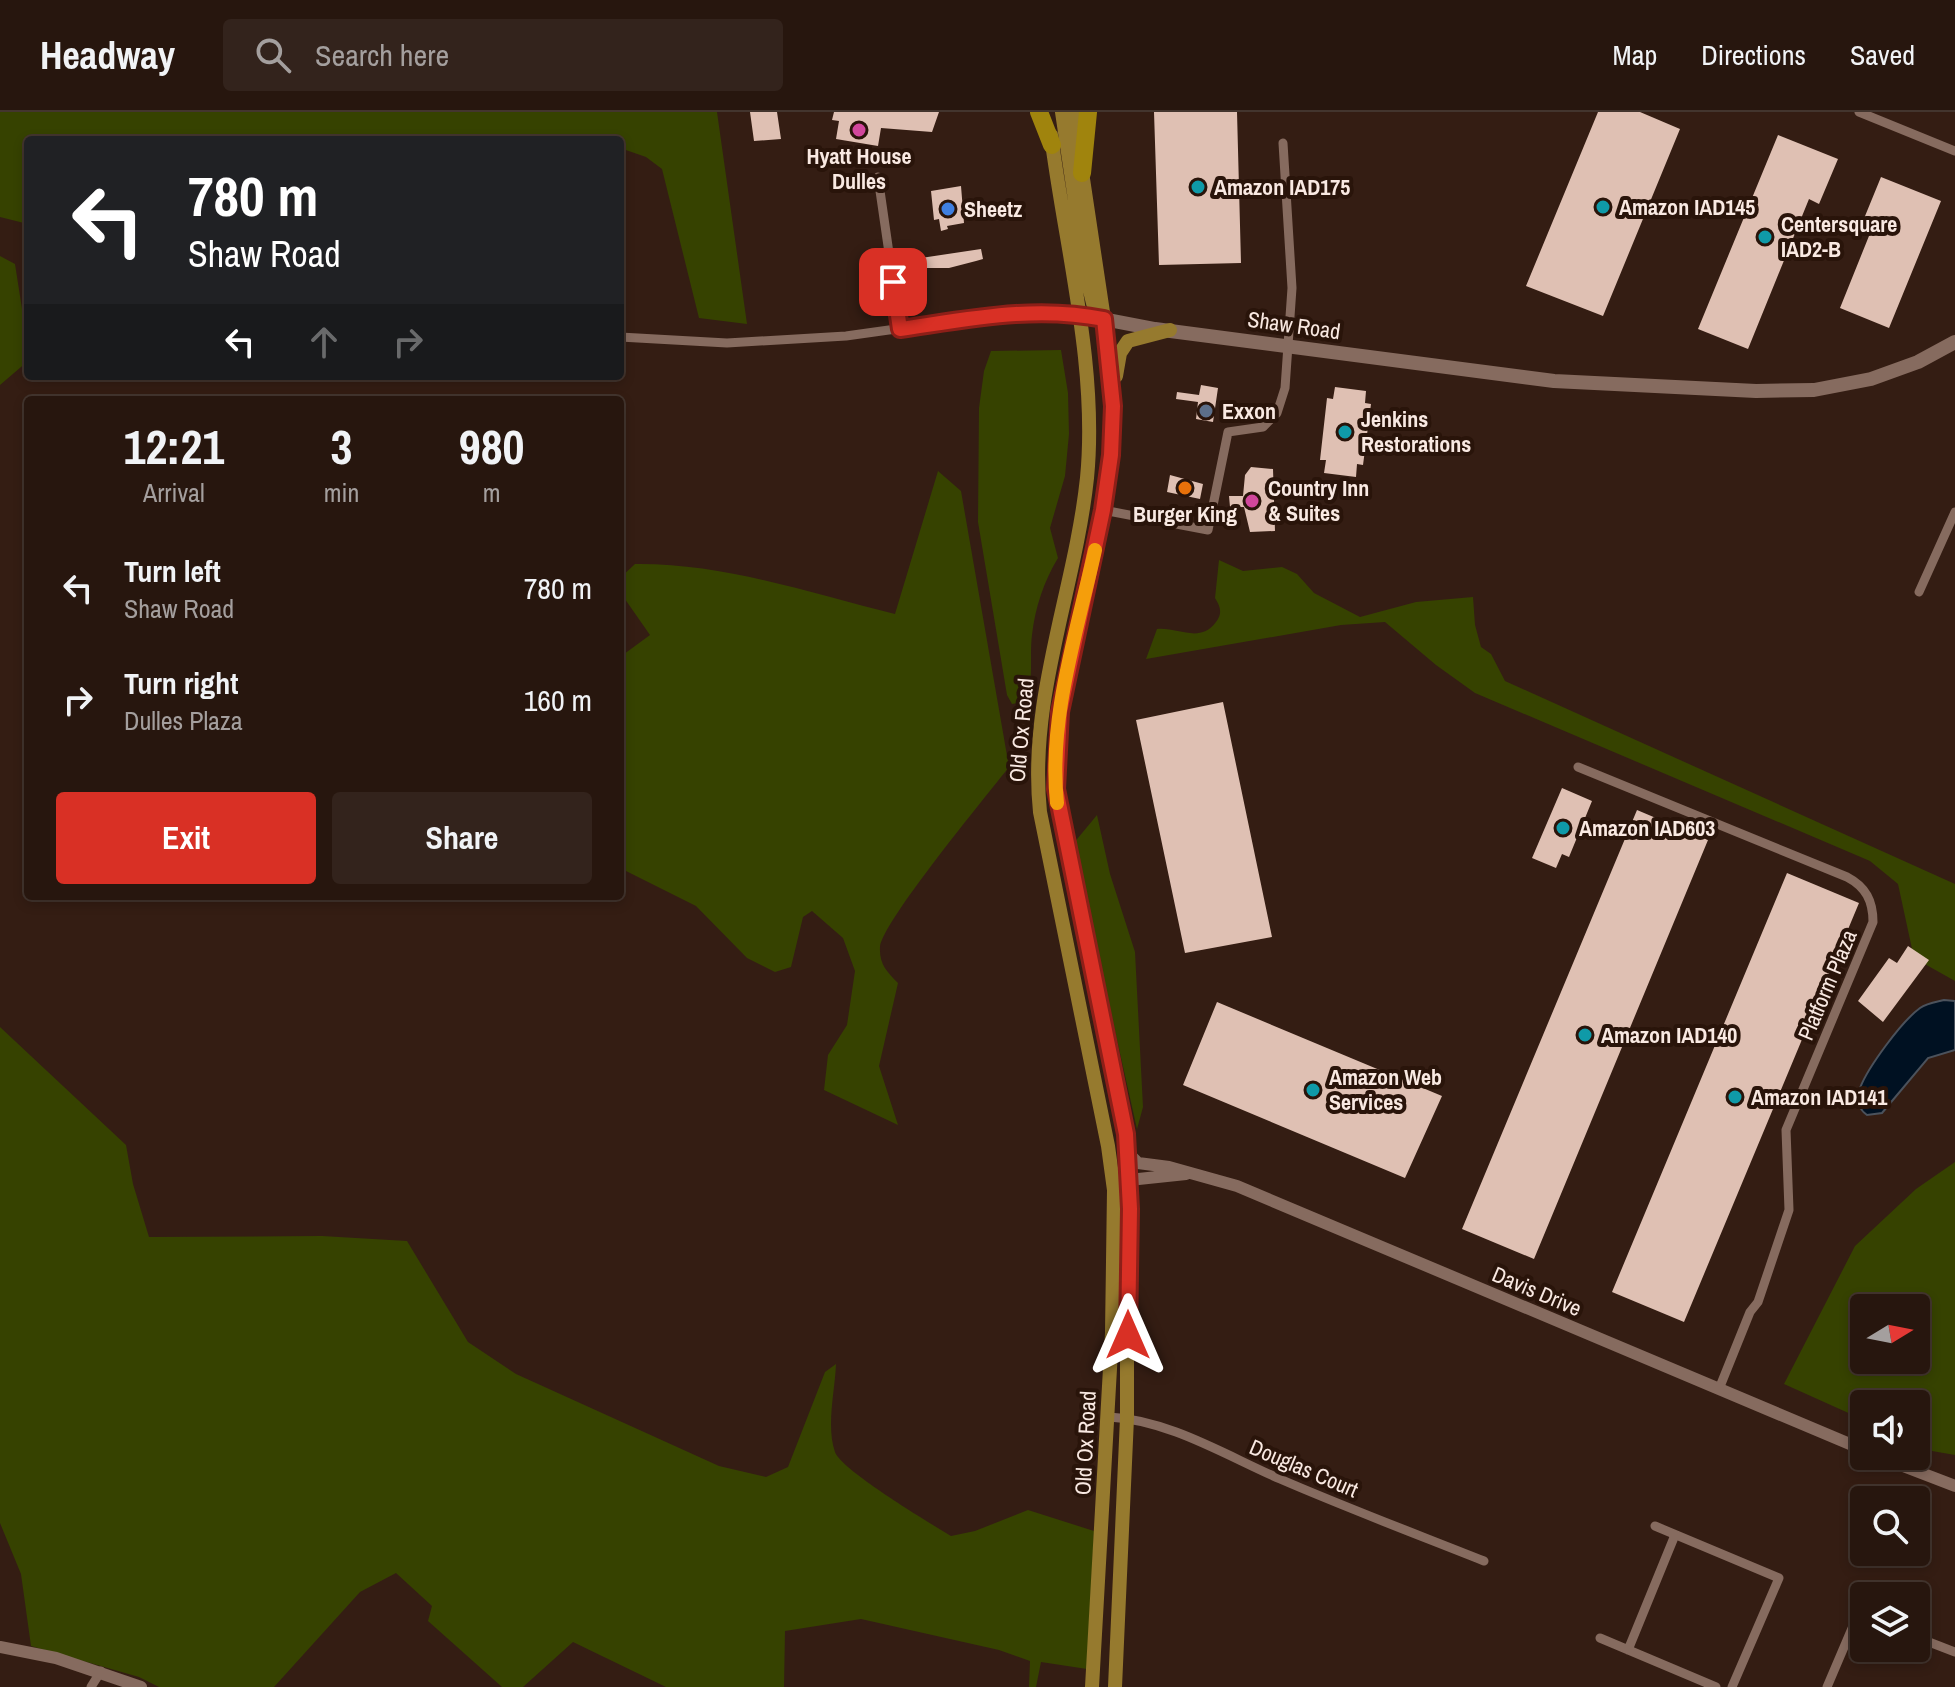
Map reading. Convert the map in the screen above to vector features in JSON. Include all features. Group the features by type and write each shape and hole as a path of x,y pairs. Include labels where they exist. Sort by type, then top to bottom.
{"highway":[{"path":"1039,112 1052,145"},
{"path":"1082,173 1088,112"}],"main road":[{"name":"Old Ox Road","path":"1048,112 1088,394 1087,477 1083,511 1046,683 1036,779 1040,812 1110,1157 1116,1226 1109,1417 1092,1687"},
{"path":"1062,112 1089,291 1098,314 1104,319"},
{"name":"Old Ox Road","path":"1073,112 1104,319 1113,432 1103,510 1060,712 1056,789 1128,1147 1127,1418 1115,1687"},
{"name":"Shaw Road","path":"1077,314 1288,347 1554,381 1756,391 1814,390 1871,379 1918,362 1955,342"},
{"path":"1112,396 1124,345 1135,338 1170,330"},
{"path":"1110,1157 1117,1170 1129,1180"}],"street":[{"path":"1859,112 1955,151"},
{"path":"1103,510 1208,530 1228,432 1263,427 1277,413 1285,388 1292,288 1283,143"},
{"path":"878,177 900,329"},
{"name":"Shaw Road","path":"624,337 706,343 747,342 900,329 1017,312 1077,314"},
{"path":"1919,592 1955,512"},
{"name":"Platform Plaza","path":"1578,767 1847,877 1864,888 1872,905 1873,922 1786,1130 1790,1198 1787,1221 1758,1302 1750,1312 1719,1389"},
{"name":"Davis Drive","path":"1128,1147 1138,1163 1193,1173 1237,1186 1850,1444"},
{"name":"Davis Drive","path":"1129,1180 1193,1173"},
{"name":"Douglas Court","path":"1109,1417 1127,1418 1166,1429 1484,1561"},
{"path":"1913,1470 1955,1486"},
{"path":"1655,1526 1779,1578 1732,1687"},
{"path":"1628,1650 1675,1535"},
{"path":"1827,1687 1850,1633"},
{"path":"1600,1638 1716,1687"},
{"path":"1930,1642 1955,1652"},
{"path":"0,1647 56,1658 141,1687"},
{"path":"91,1687 101,1671"}],"green space":[{"path":"0,112 717,112 747,324 699,318 662,169 646,157 624,149 624,136 24,136 24,223 0,217"},
{"path":"0,256 15,264 24,321 24,364 0,385"},
{"path":"1061,350 1068,393 1069,434 1065,476 1050,528 1058,558 1044,585 1035,615 1027,694 1024,702 1012,704 1007,695 978,522 979,408 984,371 991,351"},
{"path":"938,471 961,491 1009,767 916,886 885,933 880,947 884,967 898,983 879,1066 898,1125 824,1090 828,1055 847,1025 855,971 843,938 812,911 803,917 791,967 775,972 747,958 696,906 624,870 624,654 650,635 624,598 624,574 635,564 702,568 895,614"},
{"path":"1219,560 1243,571 1282,567 1297,574 1314,593 1360,617 1416,602 1473,597 1475,625 1481,647 1491,654 1505,681 1955,884 1955,981 1914,958 1898,884 1870,861 1475,693 1385,622 1341,625 1146,659 1157,629 1196,633 1210,629 1216,622 1220,613 1215,598"},
{"path":"1097,815 1110,874 1135,952 1143,1107 1137,1129 1073,844"},
{"path":"0,1027 126,1145 133,1184 149,1237 322,1236 407,1241 468,1342 516,1374 719,1466 766,1477 788,1467 825,1372 836,1364 831,1420 835,1452 853,1471 907,1508 951,1536 975,1531 1028,1510 1094,1531 1087,1669 1041,1662 1036,1687 1029,1687 1030,1661 999,1650 861,1619 785,1631 784,1687 666,1687 573,1642 523,1687 502,1687 428,1621 432,1606 396,1573 360,1592 274,1687 159,1687 139,1677 31,1646 21,1574 0,1523"},
{"path":"1955,1162 1955,1455 1930,1450 1930,1390 1850,1390 1850,1414 1784,1384 1855,1246 1916,1189"}],"water":[{"path":"1944,1000 1955,1001 1955,1050 1928,1058 1882,1113 1864,1113 1858,1100 1859,1092 1878,1057 1913,1014 1926,1005"}],"building":[{"path":"750,112 777,112 781,139 754,141"},
{"name":"Hyatt House Dulles","path":"834,112 939,112 932,132 881,128 878,146 836,139 839,121 832,120"},
{"name":"Amazon IAD175","path":"1154,112 1237,112 1241,263 1159,265"},
{"name":"Amazon IAD145","path":"1598,112 1640,112 1680,129 1603,316 1526,286"},
{"name":"Centersquare IAD2-B","path":"1778,135 1838,159 1819,204 1809,199 1748,349 1698,329"},
{"path":"1881,177 1941,201 1889,328 1840,308 1873,226 1863,221"},
{"name":"Sheetz","path":"961,186 964,223 947,226 948,229 941,231 939,219 934,220 931,191"},
{"name":"Sheetz","path":"981,249 983,259 949,268 922,268 921,258"},
{"name":"Exxon","path":"1201,385 1218,388 1213,422 1196,419 1198,402 1176,399 1177,392 1199,395"},
{"name":"Jenkins Restorations","path":"1335,387 1366,391 1365,403 1371,404 1363,465 1357,464 1356,477 1324,473 1326,460 1320,460 1327,398 1333,399"},
{"name":"Country Inn & Suites","path":"1251,467 1273,469 1275,531 1250,532 1244,507 1230,507 1229,496 1243,496 1245,475"},
{"name":"Burger King","path":"1170,475 1203,484 1200,499 1167,492"},
{"path":"1223,702 1272,937 1185,953 1136,720"},
{"name":"Amazon IAD603","path":"1562,788 1592,801 1569,857 1562,854 1556,868 1532,858"},
{"name":"Amazon IAD140","path":"1637,810 1708,840 1534,1259 1462,1229"},
{"name":"Amazon IAD141","path":"1787,873 1859,903 1684,1322 1612,1292"},
{"path":"1908,946 1929,960 1883,1022 1858,1001 1889,958 1897,963"},
{"name":"Amazon Web Services","path":"1217,1002 1442,1096 1405,1178 1183,1085"}],"slow traffic":[{"path":"1057,803 1055,760 1060,712 1095,550"}],"place":[{"name":"Hyatt House Dulles","path":"859,130"},
{"name":"Amazon IAD175","path":"1198,187"},
{"name":"Amazon IAD145","path":"1603,207"},
{"name":"Sheetz","path":"948,209"},
{"name":"Centersquare IAD2-B","path":"1765,237"},
{"name":"Exxon","path":"1206,411"},
{"name":"Jenkins Restorations","path":"1345,432"},
{"name":"Burger King","path":"1185,488"},
{"name":"Country Inn & Suites","path":"1252,501"},
{"name":"Amazon IAD603","path":"1563,828"},
{"name":"Amazon IAD140","path":"1585,1035"},
{"name":"Amazon Web Services","path":"1313,1090"},
{"name":"Amazon IAD141","path":"1735,1097"}],"route":[{"path":"893,282 900,329 1017,312 1054,311 1104,319 1113,406 1111,455 1103,510 1060,712 1055,760 1063,837 1126,1134 1130,1209 1128,1335"}]}
